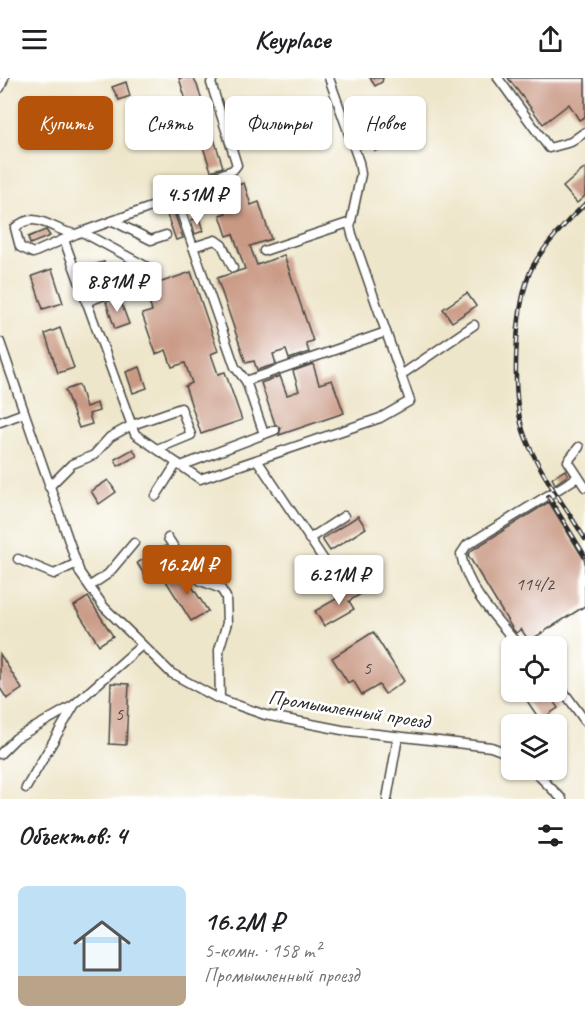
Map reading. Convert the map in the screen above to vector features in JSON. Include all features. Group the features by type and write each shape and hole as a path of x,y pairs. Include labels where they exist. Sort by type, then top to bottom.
{"street":[{"path":"0,88 4,78"},
{"path":"151,269 79,233 64,233 43,220 33,219 15,228 20,247 27,253 41,251 79,233 176,198 206,180 233,170 237,165 211,83 213,78"},
{"path":"63,240 135,434 200,479 380,418 410,401 352,234 351,222 361,174 359,162 329,78"},
{"path":"498,78 549,148 572,142 585,132"},
{"path":"176,198 193,247 218,306 235,367 246,381 264,434"},
{"path":"113,221 151,240 166,235"},
{"path":"264,251 351,222"},
{"path":"193,247 215,240 222,244 232,268"},
{"path":"86,302 112,292"},
{"path":"401,375 474,325"},
{"path":"246,381 386,332"},
{"name":"Промышленный проезд","path":"1,347 76,563 104,607 171,673 220,699 265,715 398,737 491,747 501,751"},
{"path":"49,487 72,464 94,455 110,437 132,425 181,408 191,435 157,449"},
{"path":"0,422 24,413"},
{"path":"156,496 179,465 275,430"},
{"path":"579,447 568,461 585,487"},
{"path":"257,460 326,563"},
{"path":"511,636 480,598 463,566 461,554 467,545 578,477"},
{"path":"309,539 344,516"},
{"path":"168,538 188,569 201,581 221,589 226,597 227,623 219,650 220,699"},
{"path":"90,586 108,574 134,543"},
{"path":"18,559 54,574 76,563"},
{"path":"0,754 16,738 75,704 142,645"},
{"path":"567,696 585,721"},
{"path":"26,788 75,704"},
{"path":"387,799 398,737"},
{"path":"543,780 562,799"}],"building":[{"path":"179,78 193,78 200,96 185,96"},
{"path":"370,78 383,78 382,82 375,86"},
{"path":"508,78 585,78 585,117 579,120 569,104 543,124"},
{"path":"126,82 130,96 119,100 112,87"},
{"path":"213,135 223,167 211,171 204,150 213,150"},
{"path":"585,168 585,196 577,203 563,187"},
{"path":"227,179 232,187 244,183 251,205 259,202 271,239 250,246 257,265 284,255 313,341 306,343 309,352 289,359 286,350 273,354 276,364 257,370 254,361 246,363 217,278 245,269 233,234 227,236 220,215 226,213 215,184"},
{"path":"174,212 183,238 176,240 167,215"},
{"path":"199,218 203,231 195,234 191,220"},
{"path":"46,230 50,236 30,244 28,237"},
{"path":"104,262 111,282 100,286 93,265"},
{"path":"52,269 63,303 43,309 32,276"},
{"path":"191,272 218,351 211,354 218,374 225,372 242,420 201,434 185,386 192,383 185,363 172,367 166,350 156,354 142,314 152,311 144,288"},
{"path":"467,293 476,306 452,322 443,309"},
{"path":"119,297 129,324 115,329 106,302"},
{"path":"60,328 74,368 58,373 45,334"},
{"path":"313,364 319,384 332,380 344,413 279,435 281,428 275,424 261,383 280,376 287,395 299,391 293,371"},
{"path":"140,367 147,388 133,393 126,372"},
{"path":"79,385 86,407 97,403 99,411 89,414 92,424 79,428 65,390"},
{"path":"133,449 137,456 118,466 115,459"},
{"path":"565,470 568,475 555,484 552,478"},
{"path":"108,480 116,492 99,504 91,491"},
{"path":"549,502 585,561 585,606 537,636 526,636 521,629 516,633 468,555 472,550"},
{"path":"358,516 366,528 330,551 322,539"},
{"path":"165,546 173,558 145,576 137,563"},
{"path":"182,571 208,611 191,621 166,581"},
{"path":"362,584 366,591 349,601 354,609 324,626 315,611"},
{"path":"88,597 113,636 99,645 74,606"},
{"path":"373,632 404,681 385,694 379,685 362,695 353,680 348,683 332,658"},
{"path":"0,654 22,689 7,699 0,688"},
{"path":"111,683 129,684 126,745 109,744"},
{"path":"528,702 554,702 558,708 549,714 536,714"}],"railway":[{"path":"585,204 547,246 530,272 521,308 516,354 517,399 525,436 545,476 585,539"},
{"path":"548,496 585,556"}]}
